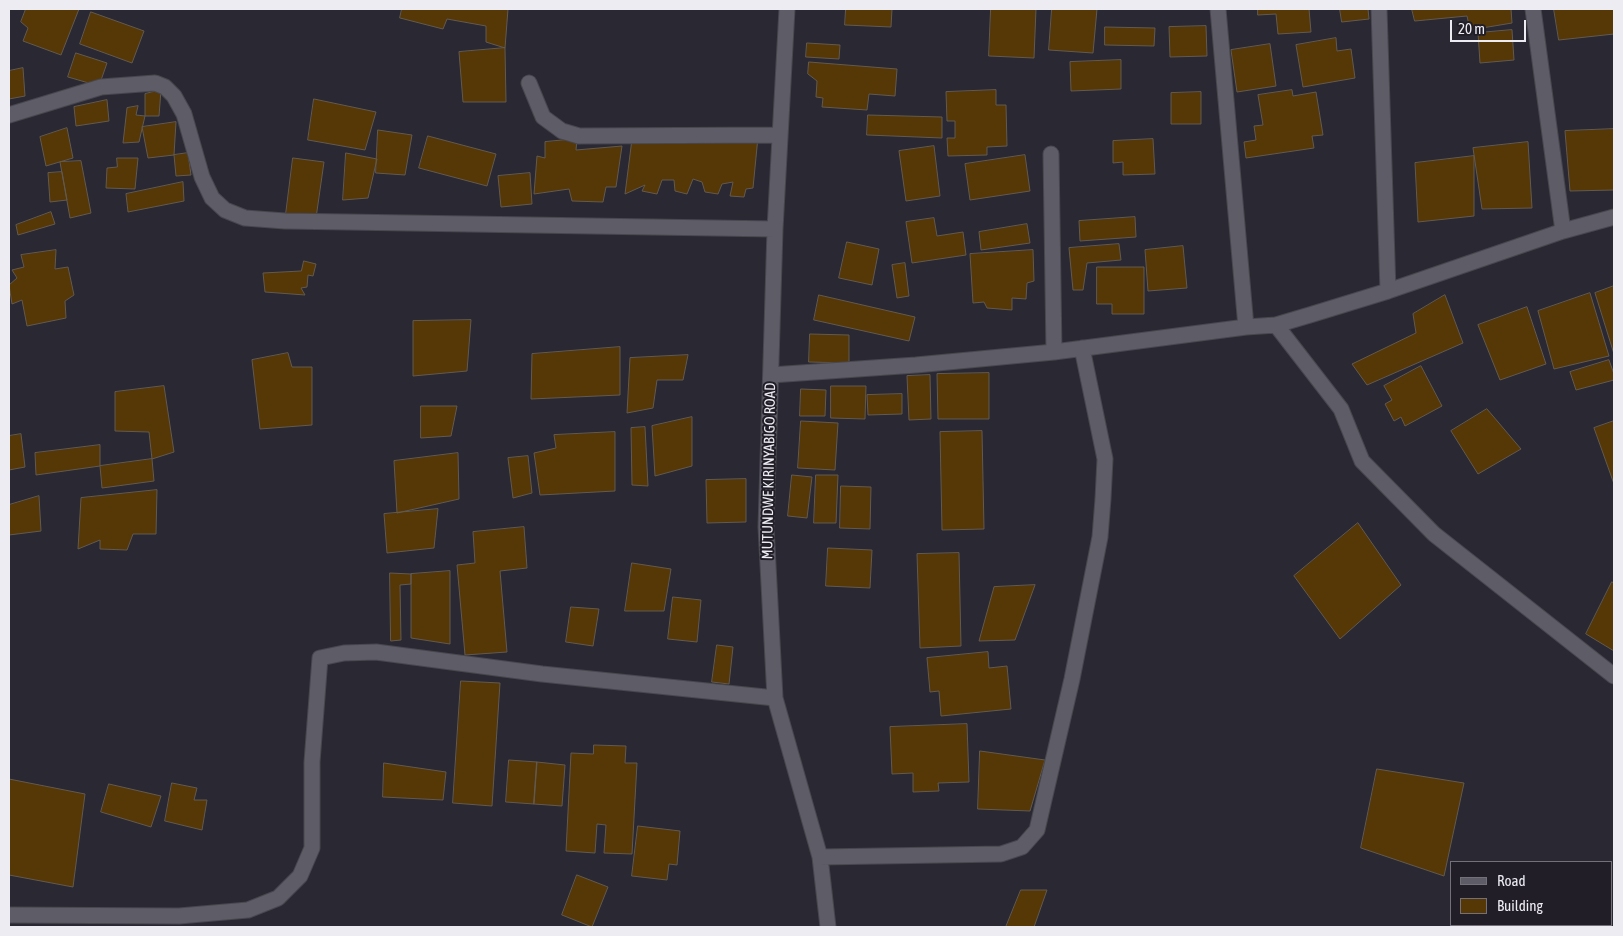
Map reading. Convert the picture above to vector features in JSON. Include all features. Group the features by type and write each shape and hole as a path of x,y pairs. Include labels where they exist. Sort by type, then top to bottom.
{"street":[{"name":"MUTUNDWE KIRINYABIGO ROAD","path":"787,9 775,229 766,528 775,698 820,857 828,927"},
{"path":"1218,9 1246,327"},
{"path":"1379,9 1388,291"},
{"path":"1533,9 1563,231"},
{"path":"9,115 101,87 155,83 165,87 174,96 184,114 202,177 212,198 225,210 245,218 285,221 775,229"},
{"path":"529,83 543,117 562,131 579,136 779,135"},
{"path":"1051,154 1054,352"},
{"path":"771,375 916,365 1054,352 1246,327 1276,325 1388,291 1563,231 1614,217"},
{"path":"1276,325 1341,410 1362,461 1434,534 1614,676"},
{"path":"820,857 1001,854 1022,847 1036,830 1072,680 1100,537 1105,459 1082,348"},
{"path":"9,915 179,916 248,910 278,898 300,876 312,848 312,762 320,658 344,653 376,652 542,674 775,698"},
{"path":"9,907 35,915"}],"building":[{"path":"26,9 79,9 61,55 23,41 28,28 21,22"},
{"path":"402,9 508,9 505,48 486,42 486,26 447,19 443,29 400,18"},
{"path":"846,9 892,9 891,27 845,25"},
{"path":"991,9 1036,9 1034,58 989,56"},
{"path":"1052,9 1097,9 1093,53 1049,50"},
{"path":"1258,9 1309,9 1311,32 1278,34 1276,14 1258,15"},
{"path":"1340,9 1368,9 1369,19 1342,22"},
{"path":"1412,9 1511,9 1512,23 1470,30 1467,16 1415,21"},
{"path":"1554,9 1614,9 1614,34 1559,40"},
{"path":"91,12 144,31 132,63 80,44"},
{"path":"1206,26 1207,56 1170,57 1169,27"},
{"path":"1105,27 1155,28 1154,46 1105,45"},
{"path":"1512,30 1514,60 1480,63 1478,33"},
{"path":"1336,38 1337,51 1351,49 1355,78 1303,87 1296,45"},
{"path":"807,43 840,45 839,59 806,57"},
{"path":"1270,44 1276,86 1237,92 1231,50"},
{"path":"505,48 506,102 463,102 459,52"},
{"path":"76,53 107,63 99,86 68,77"},
{"path":"1121,60 1121,89 1071,91 1070,62"},
{"path":"809,62 897,69 895,96 869,94 867,110 822,107 823,98 816,97 817,81 808,74"},
{"path":"23,68 25,96 9,99 9,71"},
{"path":"161,90 159,116 145,116 145,94"},
{"path":"996,90 996,105 1006,105 1007,146 987,147 987,155 948,156 947,138 955,138 955,121 947,121 946,92"},
{"path":"1292,90 1293,96 1316,92 1323,135 1312,136 1314,148 1246,158 1244,142 1256,140 1254,126 1263,125 1258,95"},
{"path":"1201,92 1201,124 1171,124 1171,93"},
{"path":"314,99 376,112 365,150 308,140"},
{"path":"107,100 109,121 76,126 74,107"},
{"path":"138,106 136,115 145,116 139,142 123,143 127,108"},
{"path":"868,115 942,117 942,138 867,135"},
{"path":"176,122 174,155 148,158 142,127"},
{"path":"67,128 73,158 46,166 40,137"},
{"path":"1614,129 1614,190 1570,191 1565,131"},
{"path":"378,130 412,135 405,175 376,173"},
{"path":"428,136 496,154 487,186 419,168"},
{"path":"758,137 753,188 746,189 744,197 730,196 733,182 722,184 718,194 705,192 702,182 693,179 687,194 675,191 674,180 662,180 657,194 642,191 645,185 625,194 632,139"},
{"path":"577,139 576,150 622,146 616,187 606,187 603,202 572,201 569,189 534,194 537,156 545,158 545,142"},
{"path":"1153,139 1155,174 1123,175 1123,162 1113,163 1113,141"},
{"path":"1528,142 1532,208 1482,209 1473,148"},
{"path":"934,146 940,196 906,201 899,151"},
{"path":"188,153 191,175 176,176 174,155"},
{"path":"346,153 377,159 368,198 343,200"},
{"path":"1025,155 1030,191 970,200 965,164"},
{"path":"1474,156 1474,216 1418,222 1415,163"},
{"path":"117,158 138,158 135,189 106,188 107,168 117,167"},
{"path":"293,158 324,162 316,218 286,214"},
{"path":"81,161 91,213 70,218 60,162"},
{"path":"62,172 67,200 50,202 48,173"},
{"path":"530,173 532,204 501,207 498,176"},
{"path":"183,182 184,201 128,212 126,194"},
{"path":"51,212 55,224 18,235 16,225"},
{"path":"1135,217 1136,237 1080,241 1079,221"},
{"path":"934,218 937,236 963,232 966,255 912,263 906,222"},
{"path":"1027,224 1030,243 981,250 979,232"},
{"path":"847,242 879,249 872,285 839,278"},
{"path":"1119,244 1121,260 1087,263 1083,290 1073,290 1069,248"},
{"path":"1183,246 1187,288 1148,291 1145,250"},
{"path":"56,250 55,269 68,267 74,295 65,301 66,318 27,326 22,300 12,304 9,285 17,278 12,270 24,267 21,255"},
{"path":"1033,250 1034,281 1027,283 1026,299 1012,298 1012,310 987,308 984,302 973,303 970,254"},
{"path":"304,261 316,264 313,276 308,275 307,287 301,288 305,295 265,292 263,273 301,271"},
{"path":"905,263 909,296 897,298 892,265"},
{"path":"1097,267 1144,267 1144,314 1112,314 1112,304 1097,304"},
{"path":"1614,286 1614,354 1595,293"},
{"path":"1590,293 1609,356 1554,369 1538,311"},
{"path":"819,295 915,317 909,341 814,320"},
{"path":"1445,295 1463,343 1367,385 1352,364 1416,333 1413,314"},
{"path":"1527,307 1546,364 1500,380 1478,325"},
{"path":"471,320 467,371 413,376 413,321"},
{"path":"810,334 849,335 849,363 809,362"},
{"path":"620,347 620,395 531,399 532,354"},
{"path":"288,353 292,367 312,367 312,425 260,429 252,360"},
{"path":"688,355 683,380 657,380 653,408 627,413 630,358"},
{"path":"1609,360 1614,380 1576,390 1570,372"},
{"path":"1421,366 1442,406 1405,426 1401,417 1394,421 1385,404 1392,400 1384,386"},
{"path":"989,373 989,419 938,419 937,374"},
{"path":"930,375 931,419 909,420 907,376"},
{"path":"164,386 174,452 152,459 149,432 115,431 115,392"},
{"path":"831,386 866,386 865,419 831,418"},
{"path":"801,389 826,390 825,416 800,416"},
{"path":"902,394 902,414 868,415 867,395"},
{"path":"421,406 457,406 451,436 421,438"},
{"path":"1487,409 1521,449 1478,474 1451,431"},
{"path":"692,417 692,466 655,476 652,426"},
{"path":"801,421 838,423 835,470 798,468"},
{"path":"1614,421 1614,484 1594,428"},
{"path":"645,427 648,486 632,485 631,428"},
{"path":"982,431 984,529 942,530 940,432"},
{"path":"615,432 615,491 540,495 534,453 556,448 554,435"},
{"path":"21,434 25,467 9,470 9,436"},
{"path":"100,445 100,466 36,475 35,453"},
{"path":"458,453 459,499 397,513 394,461"},
{"path":"528,456 532,493 513,498 508,458"},
{"path":"152,459 154,481 102,488 100,466"},
{"path":"792,475 812,477 807,518 788,516"},
{"path":"816,475 838,475 836,523 814,523"},
{"path":"746,479 746,522 707,523 706,480"},
{"path":"841,486 871,487 870,529 840,528"},
{"path":"157,490 156,534 133,534 127,550 100,549 100,540 78,549 81,498"},
{"path":"39,496 41,531 9,535 9,505"},
{"path":"438,509 434,548 387,553 384,514"},
{"path":"1358,523 1401,585 1340,639 1294,576"},
{"path":"524,527 527,568 500,571 507,652 465,655 457,565 475,563 473,532"},
{"path":"828,548 872,550 870,588 826,586"},
{"path":"959,553 961,646 920,648 917,554"},
{"path":"632,563 671,569 664,611 625,611"},
{"path":"450,571 450,644 411,638 411,574"},
{"path":"390,573 411,574 411,584 400,585 401,640 391,641"},
{"path":"1612,582 1614,583 1614,651 1586,634"},
{"path":"1035,585 1015,640 979,641 994,587"},
{"path":"673,597 701,600 697,642 668,639"},
{"path":"571,607 599,609 593,646 566,642"},
{"path":"717,645 733,647 729,684 712,682"},
{"path":"988,652 989,668 1007,666 1011,709 941,716 939,691 930,692 927,658"},
{"path":"461,681 500,683 492,806 453,803"},
{"path":"967,724 969,782 938,783 939,791 913,792 913,773 892,774 890,727"},
{"path":"594,745 626,746 625,763 637,763 632,854 604,853 606,825 597,824 595,853 566,851 571,753 593,754"},
{"path":"980,751 1045,760 1030,811 978,809"},
{"path":"509,760 537,762 534,804 506,802"},
{"path":"537,762 565,765 562,806 534,804"},
{"path":"384,763 446,772 443,800 383,797"},
{"path":"1377,769 1464,783 1444,876 1361,848"},
{"path":"9,779 85,794 73,887 9,875"},
{"path":"172,783 197,788 194,800 207,800 202,830 165,821"},
{"path":"109,784 161,796 151,827 101,812"},
{"path":"638,826 680,831 677,865 669,864 667,880 632,876"},
{"path":"577,875 608,887 592,927 562,915"},
{"path":"1021,890 1047,890 1034,927 1006,927"}]}
